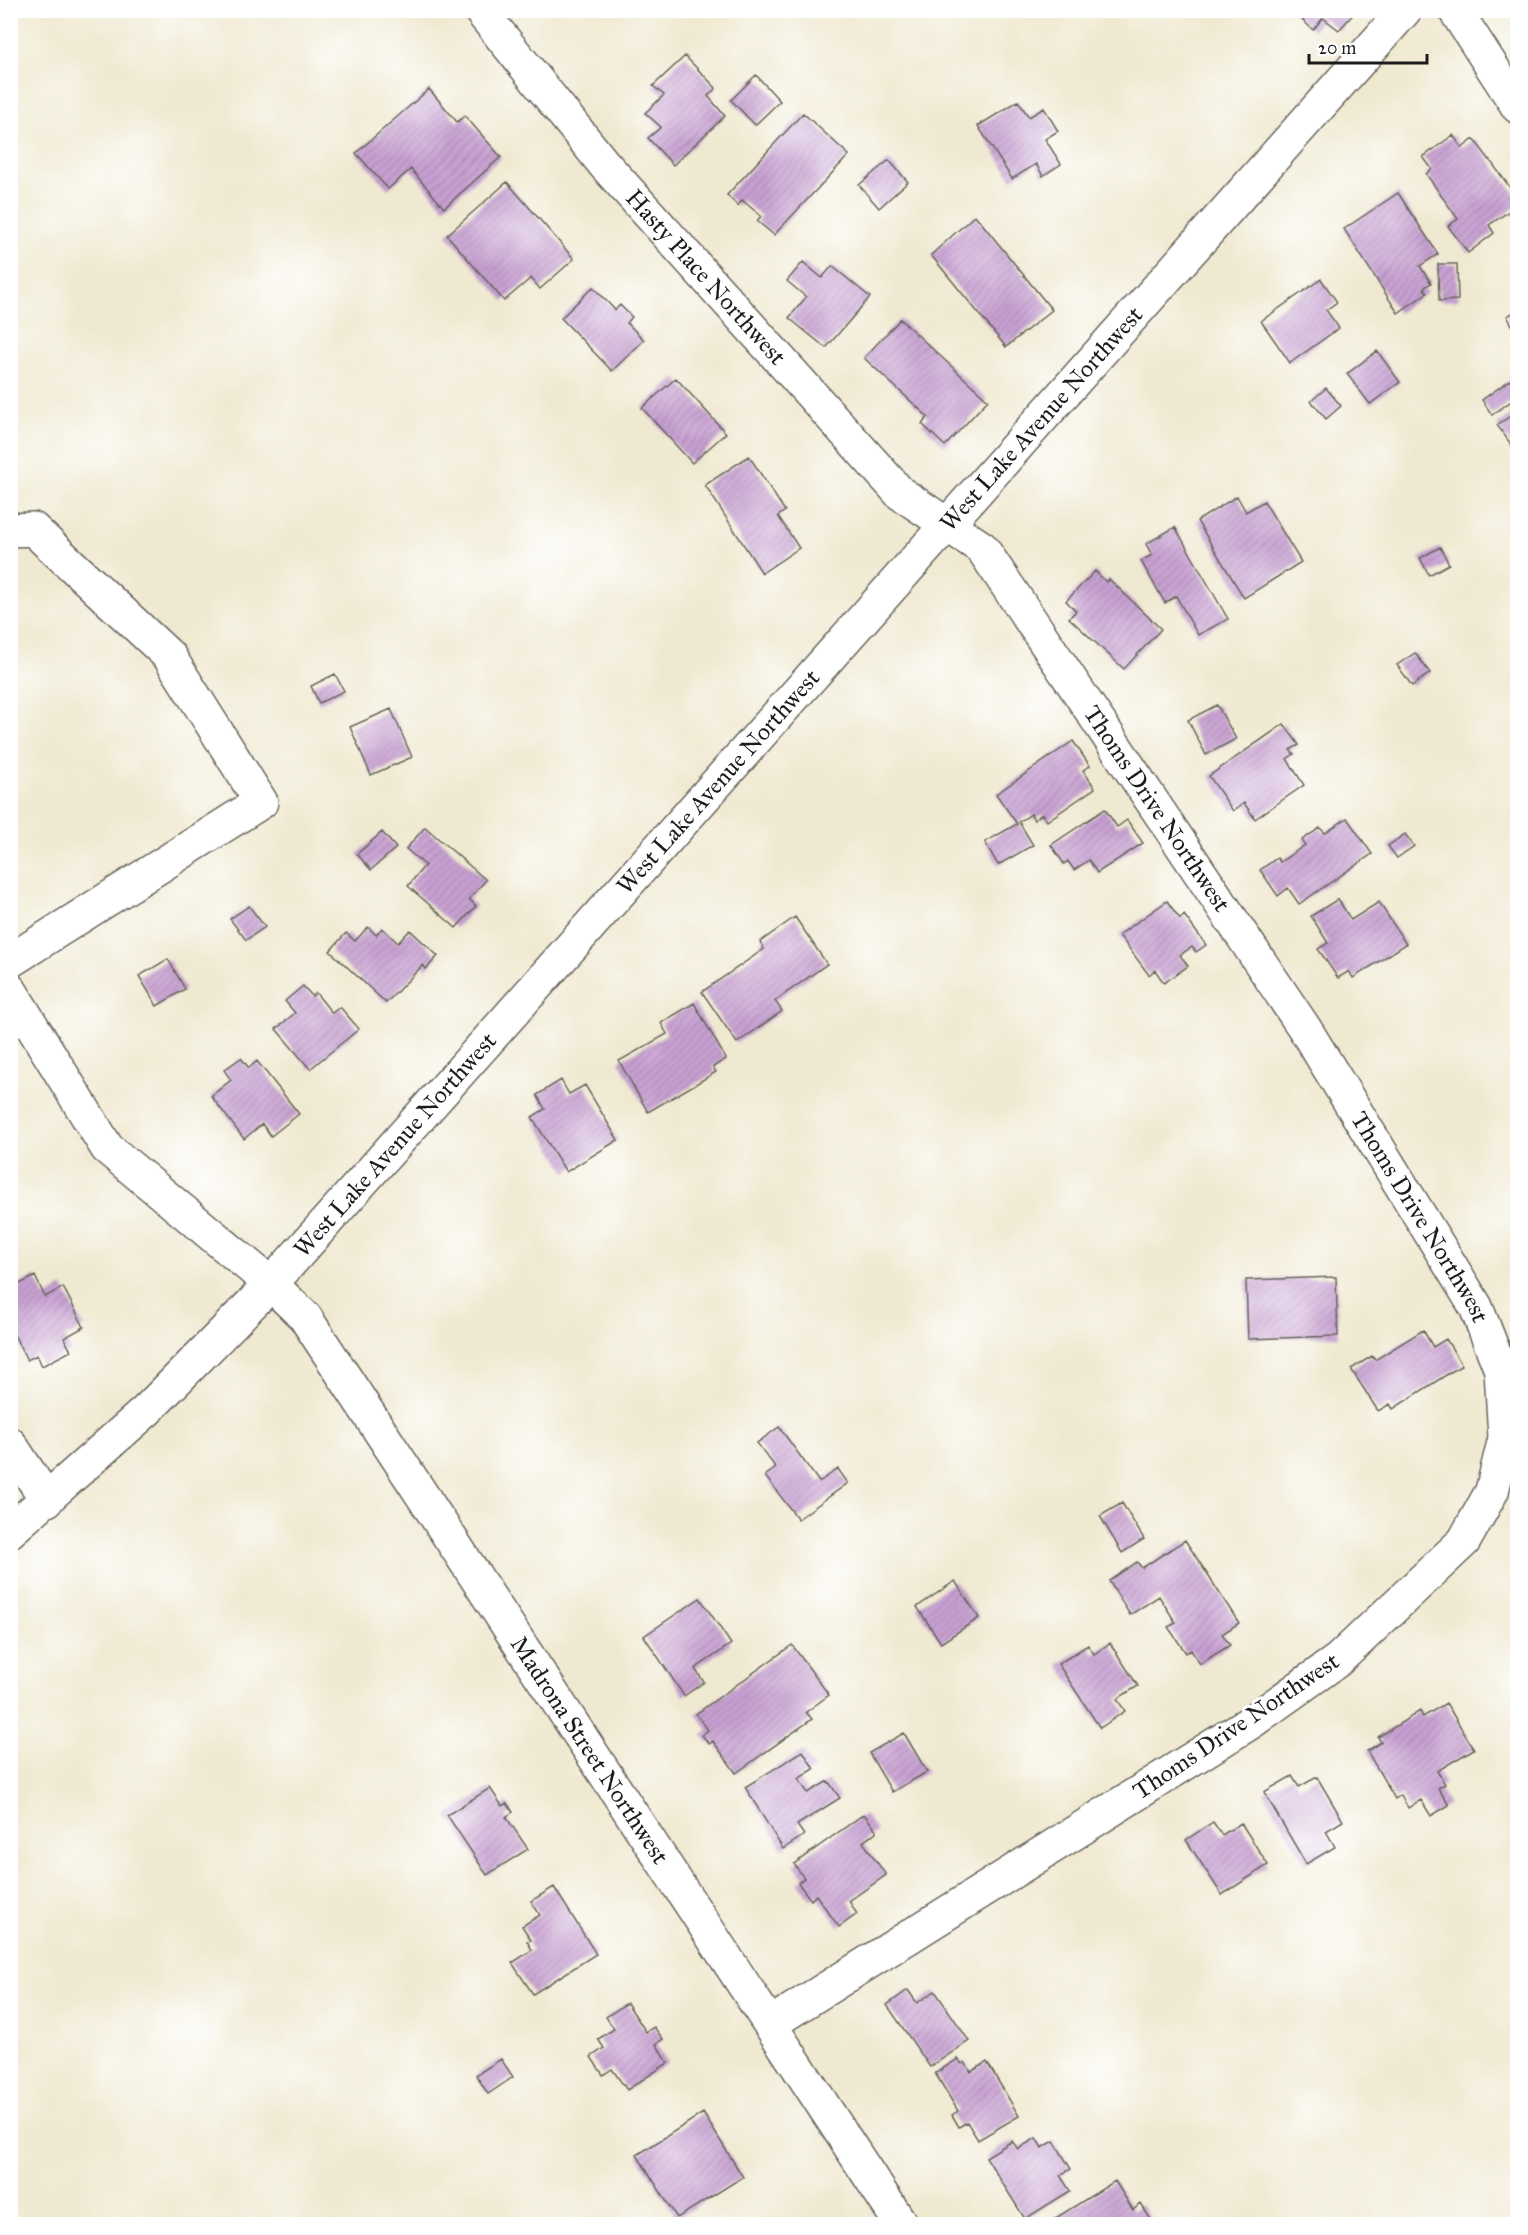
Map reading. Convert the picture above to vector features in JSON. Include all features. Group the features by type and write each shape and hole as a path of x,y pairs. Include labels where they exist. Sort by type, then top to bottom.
{"street":[{"name":"Hasty Place Northwest","path":"480,10 604,164 900,493 948,524"},
{"name":"West Lake Avenue Northwest","path":"10,1531 147,1410 271,1284 1405,10"},
{"path":"1455,10 1518,107"},
{"name":"Thoms Drive Northwest","path":"770,2024 1251,1722 1338,1660 1464,1541 1492,1491 1505,1438 1501,1370 1476,1307 1305,1029 989,558 982,548 948,524"},
{"path":"10,530 33,529 169,656 261,802 10,961"},
{"name":"Madrona Street Northwest","path":"10,990 107,1148 271,1284 305,1317 901,2224"},
{"path":"10,1444 47,1500"}],"building":[{"path":"1292,10 1357,10 1339,30 1323,18 1313,30"},
{"path":"685,56 716,88 708,96 725,116 673,165 648,138 661,127 645,113 664,95 653,86"},
{"path":"756,75 780,101 755,125 731,100"},
{"path":"429,89 457,122 465,116 501,157 444,208 411,169 388,189 356,153"},
{"path":"1018,101 1029,117 1044,108 1058,131 1045,139 1061,164 1043,176 1036,164 1012,179 978,126"},
{"path":"803,113 849,155 774,235 757,221 761,216 742,200 738,206 727,195"},
{"path":"1453,135 1462,148 1474,139 1518,198 1518,205 1489,225 1494,233 1468,253 1448,226 1458,219 1426,174 1432,169 1423,157"},
{"path":"889,160 908,182 879,208 859,185"},
{"path":"507,182 574,259 540,289 531,278 504,301 447,235"},
{"path":"1398,193 1438,254 1420,266 1431,283 1424,288 1427,293 1398,313 1344,229"},
{"path":"975,215 1052,310 1006,347 931,255"},
{"path":"803,262 822,278 832,266 870,297 826,348 789,318 806,297 787,281"},
{"path":"1438,264 1457,264 1458,300 1439,301"},
{"path":"1321,279 1337,302 1326,310 1339,328 1290,363 1261,321"},
{"path":"593,287 615,310 620,305 632,317 627,323 644,340 612,371 561,318"},
{"path":"1518,310 1518,331 1516,332 1507,316"},
{"path":"900,319 988,400 945,446 922,424 928,417 864,358"},
{"path":"1377,351 1400,382 1370,404 1347,374"},
{"path":"676,378 726,433 692,463 642,408"},
{"path":"1510,380 1518,390 1518,396 1492,415 1482,400"},
{"path":"1326,388 1341,406 1326,419 1311,401"},
{"path":"1518,411 1518,454 1497,425"},
{"path":"749,456 785,511 778,516 799,548 762,573 705,485"},
{"path":"1237,496 1246,512 1264,501 1301,562 1244,598 1197,521"},
{"path":"1175,527 1228,619 1198,635 1176,596 1165,603 1141,561 1152,555 1146,544"},
{"path":"1440,547 1449,564 1429,575 1420,558"},
{"path":"1095,571 1106,582 1109,579 1161,629 1124,669 1069,618 1076,611 1066,601"},
{"path":"1415,653 1430,673 1412,686 1397,665"},
{"path":"335,674 344,691 319,703 311,686"},
{"path":"1217,705 1236,739 1206,755 1188,720"},
{"path":"391,709 412,757 371,775 350,727"},
{"path":"1284,724 1299,745 1290,750 1294,754 1287,759 1304,785 1255,819 1244,803 1233,811 1209,776"},
{"path":"1073,741 1090,766 1083,770 1095,788 1047,821 1042,814 1034,820 1031,814 1019,822 1033,845 998,865 985,842 1017,824 996,794"},
{"path":"1105,809 1117,827 1127,820 1143,843 1097,873 1089,860 1074,870 1068,861 1064,864 1051,845"},
{"path":"1347,818 1372,854 1299,904 1288,888 1278,896 1260,870 1277,858 1280,862 1305,845 1302,840 1320,828 1325,833"},
{"path":"425,827 486,880 469,899 476,906 456,928 408,886 425,865 406,849"},
{"path":"382,832 396,848 371,870 357,854"},
{"path":"1405,834 1414,846 1397,858 1388,846"},
{"path":"1338,899 1351,920 1379,902 1406,944 1353,978 1349,971 1338,978 1318,949 1328,943 1311,916"},
{"path":"1167,901 1180,919 1184,915 1206,945 1196,952 1192,947 1180,955 1188,966 1164,983 1155,970 1149,975 1119,935"},
{"path":"249,906 265,927 246,940 230,919"},
{"path":"795,917 827,964 775,1001 782,1011 737,1043 702,992 764,949 760,942"},
{"path":"368,927 376,935 382,928 398,943 410,930 438,956 426,969 423,965 386,1003 330,951 346,933 355,941"},
{"path":"168,959 185,989 157,1006 139,976"},
{"path":"303,986 312,996 316,993 332,1013 340,1007 359,1029 310,1069 276,1029 295,1013 285,1001"},
{"path":"694,1003 726,1059 713,1067 716,1072 648,1112 619,1061 667,1034 661,1023"},
{"path":"241,1058 249,1068 257,1061 299,1114 271,1136 262,1124 244,1139 211,1096 231,1080 224,1070"},
{"path":"561,1080 569,1094 585,1085 618,1140 566,1172 532,1117 545,1109 537,1095"},
{"path":"35,1276 45,1297 63,1287 84,1327 64,1338 71,1351 42,1366 37,1355 27,1360 10,1327 10,1289"},
{"path":"1336,1277 1338,1336 1248,1339 1246,1280"},
{"path":"1423,1330 1433,1347 1446,1339 1462,1365 1393,1409 1390,1404 1378,1411 1351,1369 1372,1356 1375,1360"},
{"path":"779,1427 819,1482 838,1469 848,1483 798,1519 765,1476 776,1468 757,1443"},
{"path":"1122,1503 1144,1539 1122,1553 1100,1516"},
{"path":"1185,1540 1239,1623 1222,1634 1230,1645 1200,1664 1191,1650 1186,1653 1168,1627 1176,1623 1159,1596 1130,1615 1109,1581 1137,1562 1142,1568"},
{"path":"955,1581 979,1618 941,1643 917,1607"},
{"path":"700,1598 731,1644 695,1669 704,1682 684,1696 644,1636"},
{"path":"1110,1643 1138,1686 1117,1699 1125,1711 1100,1728 1058,1664 1088,1645 1094,1654"},
{"path":"792,1645 829,1695 806,1712 812,1719 736,1773 713,1741 709,1744 702,1735 708,1730 696,1714"},
{"path":"1446,1703 1474,1749 1437,1771 1445,1784 1438,1788 1449,1805 1431,1816 1421,1800 1408,1808 1401,1795 1395,1799 1367,1751 1381,1742 1378,1737 1420,1711 1423,1717"},
{"path":"904,1733 927,1772 892,1792 869,1753"},
{"path":"803,1751 814,1769 798,1779 808,1793 828,1781 840,1798 797,1825 804,1835 783,1849 745,1787"},
{"path":"1292,1776 1299,1787 1317,1777 1343,1821 1326,1831 1335,1847 1306,1864 1264,1792"},
{"path":"490,1788 502,1806 507,1803 513,1812 506,1817 528,1849 487,1875 447,1815"},
{"path":"864,1814 877,1831 863,1842 886,1875 849,1901 857,1914 839,1927 816,1895 811,1900 798,1883 804,1878 794,1864"},
{"path":"1213,1822 1222,1835 1241,1823 1268,1865 1222,1895 1186,1840"},
{"path":"554,1887 596,1954 533,1994 512,1963 532,1950 527,1941 531,1940 522,1926 540,1915 531,1901"},
{"path":"908,1990 917,2003 935,1991 969,2041 930,2067 887,2005"},
{"path":"627,2003 646,2032 654,2027 663,2039 656,2044 668,2063 627,2090 612,2069 603,2075 591,2057 604,2048 598,2039 614,2029 606,2017"},
{"path":"501,2059 513,2077 488,2094 476,2075"},
{"path":"958,2059 962,2064 965,2062 971,2072 987,2062 1019,2116 978,2140 967,2122 959,2127 952,2115 958,2111 935,2073"},
{"path":"703,2113 743,2177 677,2218 637,2155"},
{"path":"1036,2138 1042,2148 1054,2141 1071,2169 1060,2175 1070,2191 1025,2219 986,2157 1012,2141 1018,2149"},
{"path":"1115,2181 1133,2210 1141,2204 1152,2221 1147,2224 1046,2224"}]}
